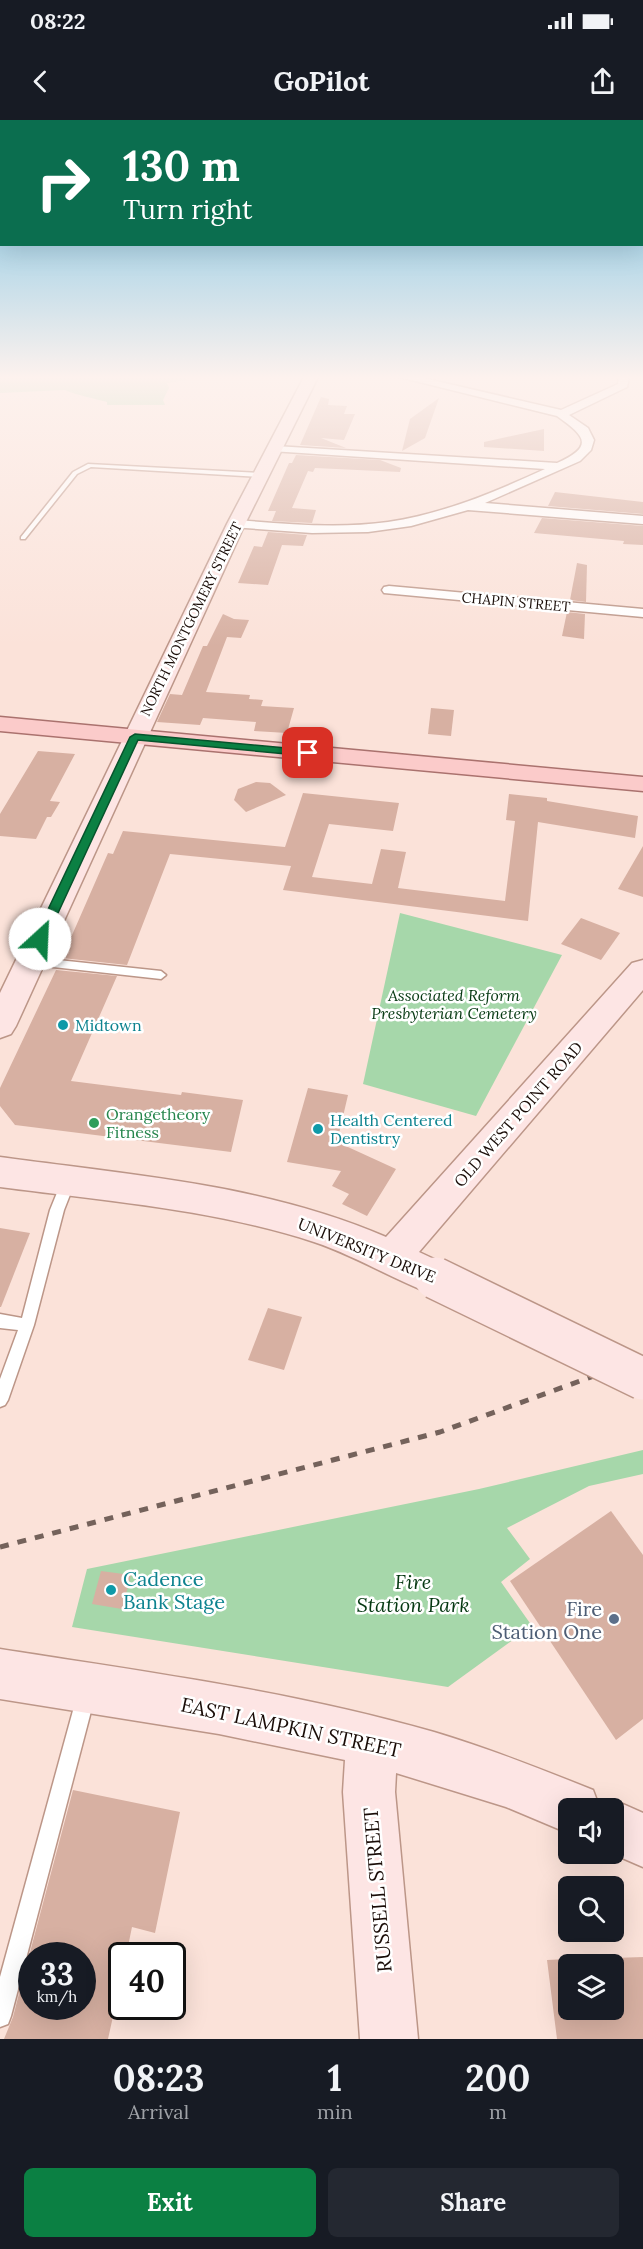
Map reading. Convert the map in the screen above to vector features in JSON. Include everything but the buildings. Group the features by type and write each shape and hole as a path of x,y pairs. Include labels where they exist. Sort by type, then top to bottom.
{"main road":[{"path":"0,724 643,784"}],"street":[{"name":"NORTH MONTGOMERY STREET","path":"0,1026 236,524 266,467"},
{"path":"552,467 559,467"},
{"path":"236,524 302,529 371,527 432,517 466,506 559,467"},
{"path":"466,506 643,520"},
{"name":"CHAPIN STREET","path":"389,591 643,613"},
{"name":"OLD WEST POINT ROAD","path":"392,1257 643,970"},
{"name":"UNIVERSITY DRIVE","path":"0,1172 206,1200 312,1225 392,1257 643,1379"},
{"name":"EAST LAMPKIN STREET","path":"0,1674 234,1712 372,1741 474,1769 558,1803"},
{"name":"RUSSELL STREET","path":"372,1741 369,1792 389,2039"},
{"path":"624,1831 643,1840"}],"lane":[{"path":"23,538 75,473 87,467"},
{"path":"117,467 262,475"},
{"path":"30,961 161,975"},
{"path":"0,1400 27,1325 57,1210 68,1182"},
{"path":"0,1321 27,1325"},
{"path":"0,2016 88,1688"}],"green space":[{"name":"Associated Reform Presbyterian Cemetery","path":"400,913 562,955 476,1116 363,1084"},
{"name":"Fire Station Park","path":"643,1450 643,1474 589,1486 507,1528 530,1559 501,1582 532,1626 448,1687 72,1627 87,1569 479,1489"}],"railway":[{"path":"0,1547 440,1432 643,1358"}],"place":[{"name":"Midtown","path":"63,1025"},
{"name":"Orangetheory Fitness","path":"94,1123"},
{"name":"Health Centered Dentistry","path":"318,1129"},
{"name":"Cadence Bank Stage","path":"111,1590"},
{"name":"Fire Station One","path":"614,1619"}],"route":[{"path":"40,939 135,737 308,753"}]}
